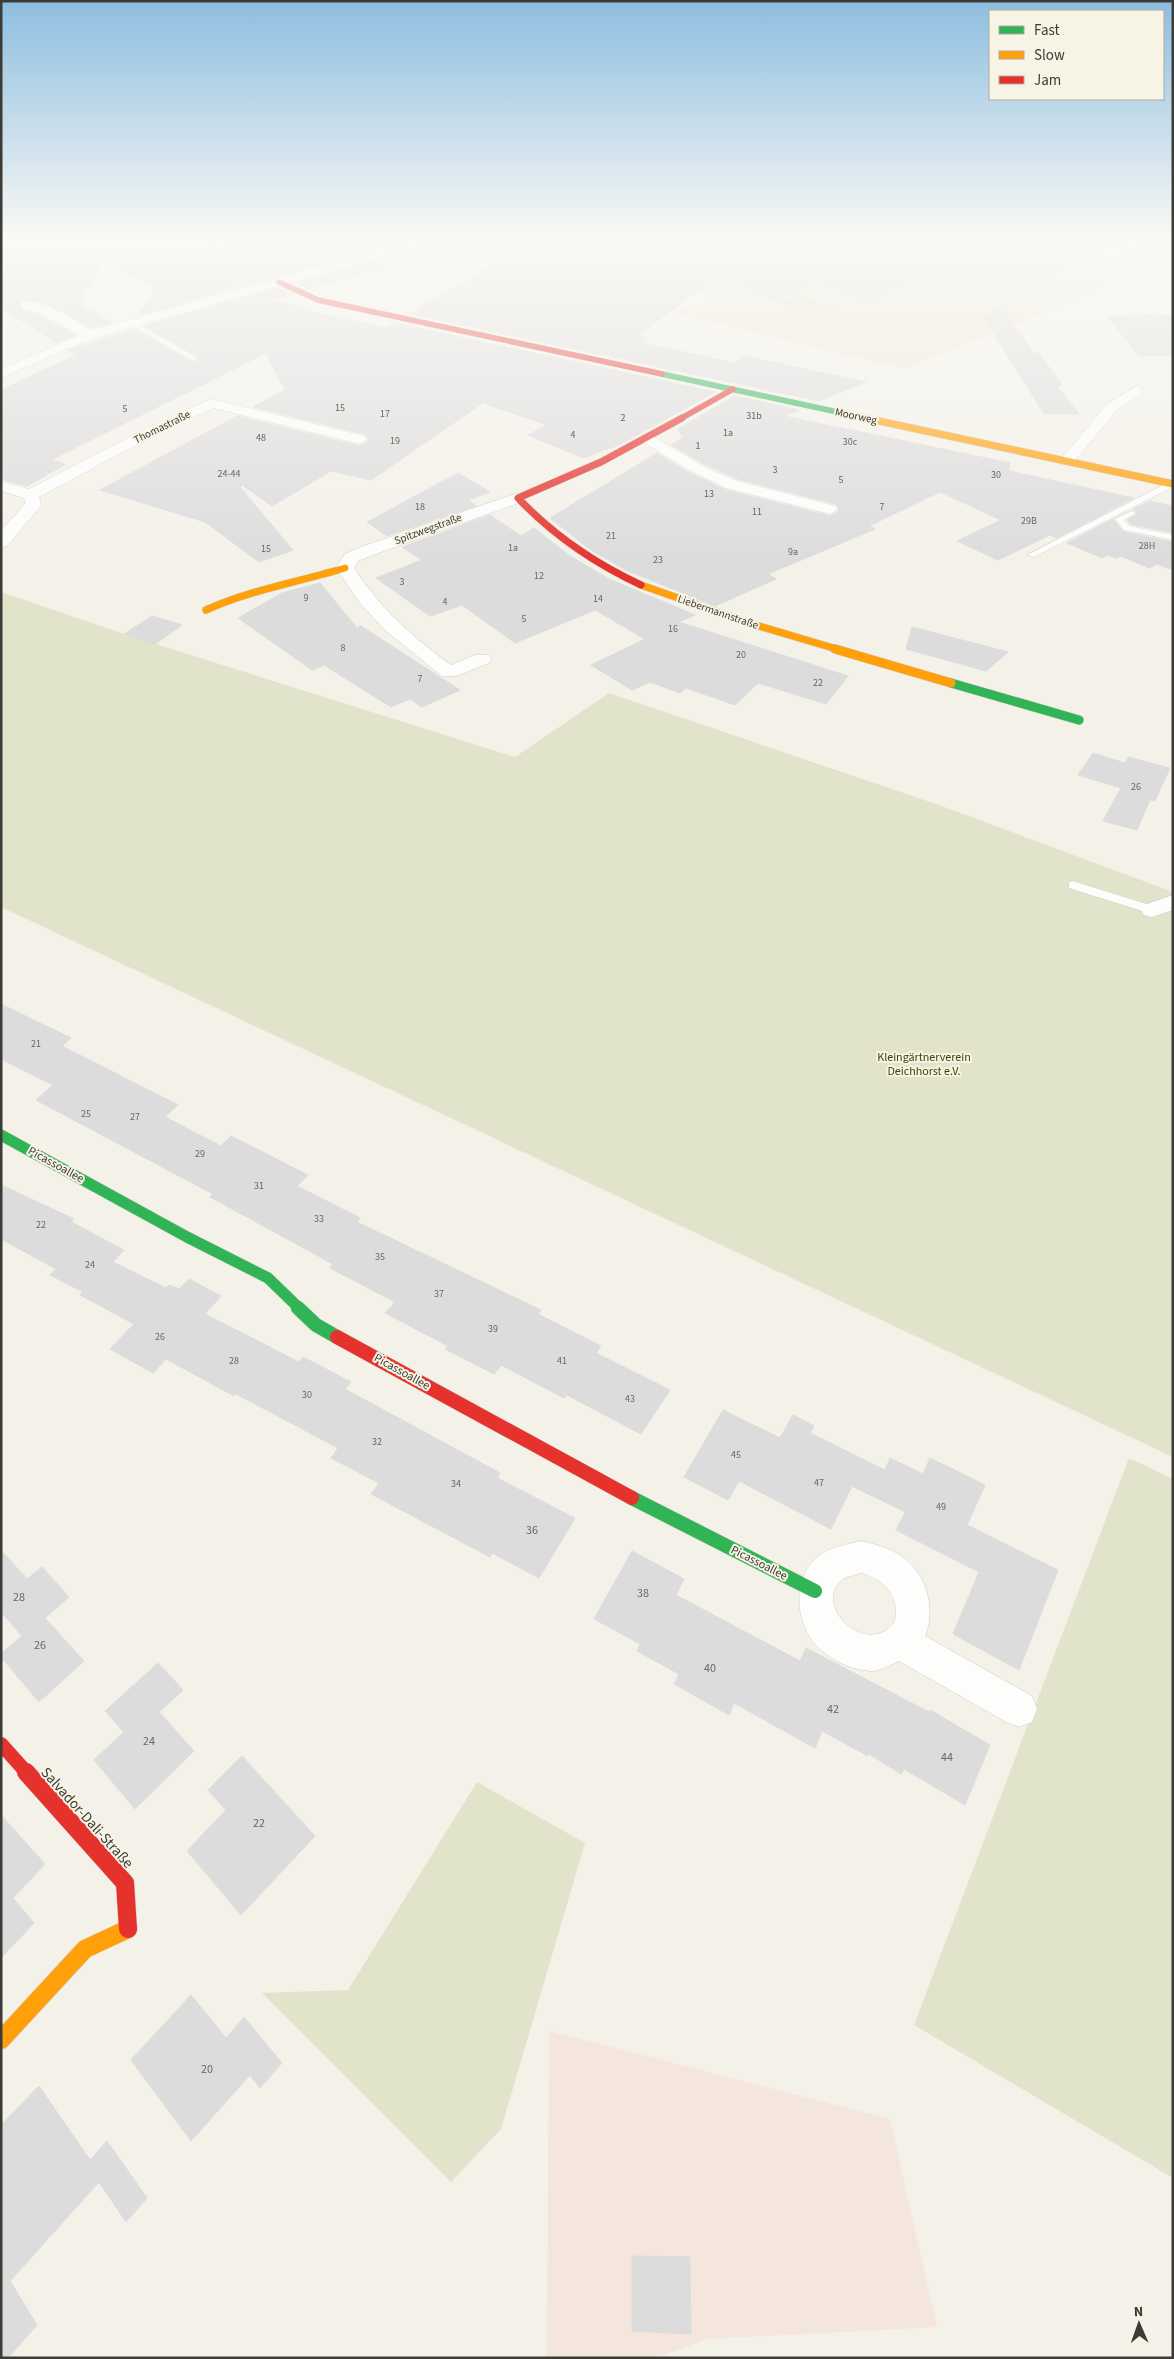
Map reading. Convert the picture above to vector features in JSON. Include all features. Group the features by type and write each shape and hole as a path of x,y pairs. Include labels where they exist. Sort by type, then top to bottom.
{"street":[{"path":"1,374 61,346"},
{"name":"Moorweg","path":"533,346 1172,484"},
{"path":"518,498 551,486 647,438 733,389"},
{"path":"1067,461 1112,407 1137,390"},
{"name":"Thomastraße","path":"30,495 146,434 211,403 360,439"},
{"path":"647,438 685,462 718,479 778,497 830,508"},
{"path":"1,486 30,495 33,505 1,542"},
{"name":"Spitzwegstraße","path":"206,610 222,600 243,593 293,583 345,568 351,558 367,551 518,498"},
{"name":"Liebermannstraße","path":"518,498 534,519 560,541 599,566 628,580 727,617 1080,720"},
{"path":"345,568 359,592 408,644 449,672 482,659"},
{"name":"Picassoallee","path":"1,1135 187,1237 268,1278 316,1325 630,1497 815,1592"},
{"path":"861,1557 870,1559 893,1570 905,1582 912,1598 914,1614 910,1630 900,1642 888,1650 873,1653 857,1651 842,1645 829,1634 820,1621 815,1606 815,1592 820,1576 831,1565 845,1559 861,1557"},
{"path":"900,1642 1019,1709"},
{"name":"Salvador-Dali-Straße","path":"1,1744 125,1883 128,1930 85,1949 1,2040"}],"lane":[{"path":"174,346 195,358"},
{"path":"1032,555 1172,484"},
{"path":"1173,492 1119,519 1127,528 1173,538"},
{"path":"1073,885 1162,906"}],"shaded area":[{"path":"809,346 961,346 904,369"},
{"path":"549,2031 890,2119 937,2327 708,2339 655,2358 547,2358"}],"green space":[{"name":"Kleingärtnerverein Deichhorst e.V.","path":"1,592 124,634 515,757 609,693 939,805 1173,892 1173,1457 1,907"},
{"path":"1129,1458 1173,1479 1173,2178 914,2025"},
{"path":"477,1782 585,1843 501,2129 451,2182 262,1993 348,1990"}],"building":[{"path":"81,346 164,346 192,362 198,361 199,357 180,346 502,346 715,392 619,445 583,458 528,435 547,425 483,403 371,480 331,471 272,506 242,485 240,487 293,550 259,562 205,522 100,490 237,416 360,446 369,441 365,434 253,407 285,390 266,353 51,460 66,464 27,486 1,479 1,390 76,355 69,350"},
{"path":"561,346 656,346 735,363 744,356 866,382 819,401"},
{"path":"1002,346 1029,346 1034,353 1039,353 1062,385 1056,385 1079,414 1044,414"},
{"path":"1131,346 1173,346 1173,355 1139,356"},
{"path":"735,396 799,410 784,416 1010,463 1009,471 1134,498 1056,538 1050,535 998,560 957,541 1001,520 940,492 869,526 875,529 768,574 776,579 715,606 628,571 592,551 550,518 657,453 684,470 726,490 830,516 839,511 836,504 738,479 706,465 671,445 683,438 678,429"},
{"path":"458,473 490,492 468,500 476,506 387,536 367,522"},
{"path":"1150,501 1173,506 1173,533 1131,524 1127,520 1138,514 1133,509"},
{"path":"490,515 521,536 534,528 570,556 609,579 695,615 679,622 848,676 826,704 758,683 735,705 686,688 680,693 650,682 632,690 591,665 645,639 595,610 515,643 462,605 430,616 376,578 422,560 402,547"},
{"path":"1113,519 1124,532 1173,542 1173,570 1157,564 1149,568 1121,556 1116,558 1108,555 1102,558 1067,543"},
{"path":"320,583 357,628 361,626 460,690 422,707 410,699 391,707 324,665 312,670 238,618 282,593"},
{"path":"152,616 182,625 155,644 124,634"},
{"path":"912,627 1008,652 986,671 906,649"},
{"path":"1093,753 1125,763 1128,757 1170,768 1155,801 1150,800 1137,830 1103,821 1121,788 1078,775"},
{"path":"1,1004 71,1038 62,1046 178,1105 165,1117 221,1146 231,1136 308,1175 297,1186 360,1218 357,1222 541,1310 538,1314 601,1346 596,1353 670,1390 641,1434 567,1395 564,1398 501,1365 494,1374 445,1349 448,1346 385,1313 395,1302 330,1268 333,1264 210,1197 213,1194 36,1100 53,1085 1,1059"},
{"path":"1,1185 74,1219 71,1222 124,1250 113,1262 166,1288 169,1285 179,1289 189,1279 221,1296 205,1314 299,1362 303,1357 351,1382 345,1389 500,1473 497,1478 575,1518 539,1578 492,1553 490,1557 371,1494 379,1483 331,1458 338,1448 236,1394 234,1396 166,1359 153,1373 110,1349 134,1324 80,1295 83,1292 50,1275 56,1269 1,1239"},
{"path":"723,1410 780,1438 793,1415 814,1426 810,1433 885,1470 890,1458 923,1474 930,1458 985,1485 967,1525 1058,1570 1019,1670 953,1634 979,1572 896,1530 905,1512 852,1486 831,1529 739,1481 728,1500 684,1477"},
{"path":"1,1550 27,1579 42,1567 69,1597 45,1618 84,1661 39,1702 1,1657 1,1654 22,1636 1,1612"},
{"path":"632,1551 684,1579 676,1595 800,1661 806,1648 929,1712 930,1710 990,1745 965,1805 904,1769 901,1774 869,1754 868,1756 822,1731 815,1748 734,1703 729,1715 674,1684 679,1674 637,1651 640,1644 594,1619"},
{"path":"158,1663 183,1690 159,1712 194,1751 135,1809 94,1760 124,1732 105,1711"},
{"path":"242,1756 315,1836 241,1915 187,1851 226,1810 208,1790"},
{"path":"1,1815 45,1864 13,1898 34,1923 1,1958"},
{"path":"191,1995 226,2038 244,2017 282,2063 260,2088 250,2075 191,2141 131,2060"},
{"path":"39,2086 90,2160 107,2141 147,2198 126,2222 99,2182 10,2281 37,2325 8,2358 1,2358 1,2125"},
{"path":"632,2256 690,2257 691,2334 632,2331"}],"traffic: fast":[{"path":"662,374 856,416"},
{"path":"951,683 1079,720"},
{"path":"1,1135 187,1237 268,1278 316,1325 337,1337"},
{"path":"632,1498 815,1591"}],"traffic: slow":[{"path":"856,416 1173,484"},
{"path":"206,610 237,596 298,582 345,568"},
{"path":"641,585 752,624 951,683"},
{"path":"1,2040 85,1949 128,1929"}],"traffic: jam":[{"path":"532,346 662,374"},
{"path":"641,585 606,568 575,549 545,526 518,498 601,462 733,389"},
{"path":"337,1337 632,1498"},
{"path":"1,1744 125,1883 128,1929"}]}
